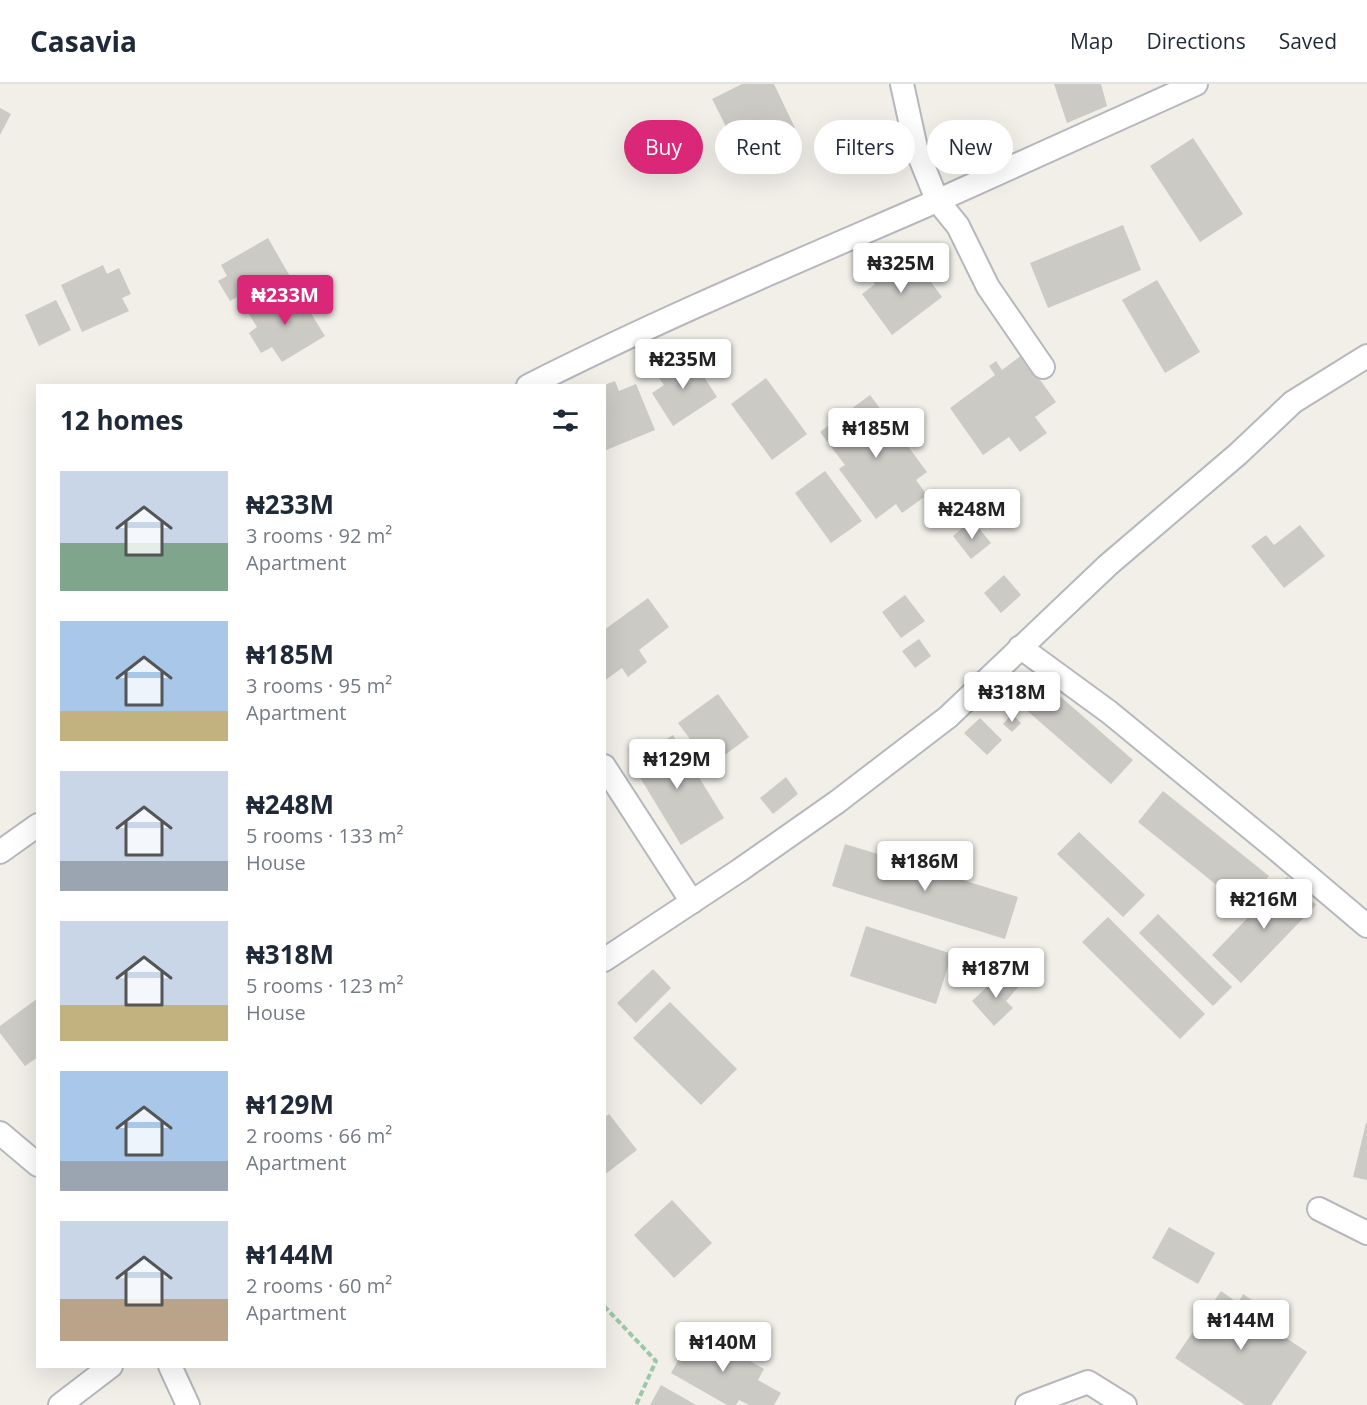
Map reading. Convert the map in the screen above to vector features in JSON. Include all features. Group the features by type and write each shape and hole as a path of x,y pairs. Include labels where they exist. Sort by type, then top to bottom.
{"street":[{"path":"902,84 916,148 937,200 958,226 988,287 1043,367"},
{"path":"532,384 585,357 937,200 1182,87"},
{"path":"606,959 837,802 940,723 1108,565 1238,454 1293,402 1367,356"},
{"path":"1020,647 1109,712 1367,926"},
{"path":"606,769 692,902"},
{"path":"0,852 36,826"},
{"path":"0,1133 36,1164"},
{"path":"1319,1209 1367,1233"},
{"path":"60,1405 108,1368"},
{"path":"171,1368 188,1405"},
{"path":"1027,1405 1088,1382 1125,1405"}],"path":[{"path":"606,1308 656,1361 636,1405"}],"building":[{"path":"742,84 774,84 791,120 723,120 712,99"},
{"path":"1054,84 1101,84 1107,106 1067,123"},
{"path":"0,108 11,114 0,135"},
{"path":"1193,138 1243,214 1200,242 1150,166"},
{"path":"1123,225 1141,270 1048,308 1030,263"},
{"path":"268,238 292,280 248,305 239,296 230,301 218,281 227,276 221,265"},
{"path":"913,258 942,297 892,335 862,294 875,284 870,276 894,259 900,267"},
{"path":"103,265 107,274 119,268 131,294 122,298 129,311 82,332 61,285"},
{"path":"1157,280 1200,352 1165,373 1122,300"},
{"path":"294,286 325,336 282,362 272,347 261,353 249,333 257,327 249,314"},
{"path":"56,300 71,330 39,346 25,315"},
{"path":"689,354 717,397 673,426 652,393 664,385 657,375"},
{"path":"1022,355 1056,402 1035,417 1047,433 1020,452 1009,437 983,455 950,408 995,375 989,366 996,361 1002,370"},
{"path":"766,378 807,434 772,460 731,404"},
{"path":"615,381 619,391 636,384 655,430 606,450 606,384"},
{"path":"870,395 927,472 916,480 927,495 902,513 896,504 876,519 839,469 845,465 820,432"},
{"path":"825,471 862,521 831,543 795,493"},
{"path":"972,520 991,543 971,559 953,536"},
{"path":"1300,525 1325,556 1284,588 1251,546 1266,535 1274,545"},
{"path":"1004,575 1021,595 1001,613 984,593"},
{"path":"905,595 925,621 901,638 882,612"},
{"path":"648,598 669,627 639,650 647,662 628,677 622,668 606,680 606,629"},
{"path":"919,639 931,656 915,668 902,651"},
{"path":"1038,677 1133,760 1111,784 1016,701"},
{"path":"718,694 749,737 710,766 678,723"},
{"path":"1012,714 1021,723 1012,732 1003,724"},
{"path":"980,718 1002,740 987,755 964,733"},
{"path":"673,735 724,818 681,845 630,761"},
{"path":"786,777 798,794 773,814 760,798"},
{"path":"1163,791 1269,876 1244,907 1138,822"},
{"path":"1079,832 1145,895 1123,917 1057,854"},
{"path":"845,844 1018,897 1005,939 832,886"},
{"path":"1287,877 1316,905 1241,983 1212,955"},
{"path":"1158,914 1232,987 1213,1006 1139,933"},
{"path":"1108,917 1205,1014 1180,1039 1082,942"},
{"path":"866,926 952,954 936,1004 850,976"},
{"path":"653,969 671,988 636,1023 617,1003"},
{"path":"1003,972 1019,986 1006,1001 1013,1008 994,1026 972,1001"},
{"path":"36,999 36,1058 25,1066 0,1033 0,1026"},
{"path":"670,1002 737,1069 701,1105 633,1038"},
{"path":"609,1114 637,1150 606,1173 606,1116"},
{"path":"1367,1123 1367,1180 1353,1177"},
{"path":"672,1200 712,1243 674,1278 634,1235"},
{"path":"1169,1227 1215,1253 1198,1284 1152,1258"},
{"path":"1221,1291 1238,1303 1243,1294 1273,1314 1265,1324 1307,1352 1271,1405 1245,1405 1175,1358"},
{"path":"695,1330 764,1369 758,1380 781,1393 774,1405 749,1405 739,1400 736,1405 727,1405 671,1373"},
{"path":"661,1385 696,1405 650,1405"}]}
